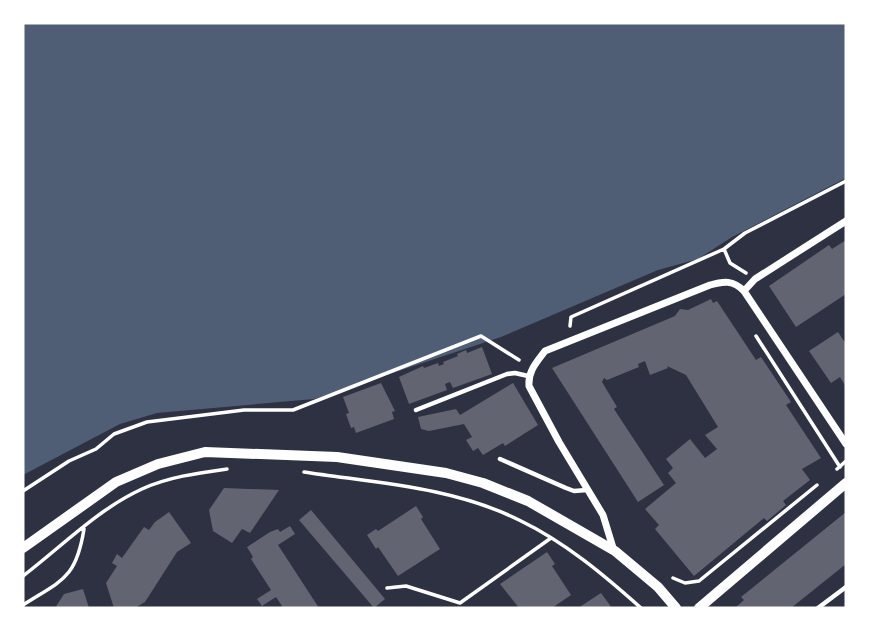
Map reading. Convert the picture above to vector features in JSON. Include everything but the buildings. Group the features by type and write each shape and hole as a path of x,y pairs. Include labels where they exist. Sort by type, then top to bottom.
{"street":[{"path":"744,291 755,279 846,221"},
{"path":"615,551 603,515 529,386 528,376 545,351 710,285 723,281 737,284 846,444"},
{"path":"23,548 116,482 158,464 205,452 337,457 446,473 483,483 528,501 615,551 659,587 676,608"},
{"path":"699,608 846,483"}],"lane":[{"path":"416,410 507,374 528,376"},
{"path":"500,459 574,491 588,489"},
{"path":"818,608 846,587"}],"path":[{"path":"569,330 571,317 724,249 745,233 846,181"},
{"path":"724,249 730,263 755,279"},
{"path":"749,327 839,467"},
{"path":"23,491 69,461 96,449 114,434 147,422 244,410 293,410 481,336 532,368"},
{"path":"829,476 846,461"},
{"path":"24,576 114,505 141,489 198,473 236,469"},
{"path":"302,472 446,494 519,520 602,573 641,608"},
{"path":"673,578 685,583 699,581 818,484"},
{"path":"23,605 64,578 76,565 85,527"},
{"path":"387,588 406,586 460,603 551,538"}],"water":[{"path":"23,23 846,23 846,178 732,237 698,259 658,270 501,337 314,399 157,413 120,424 23,475"}]}
